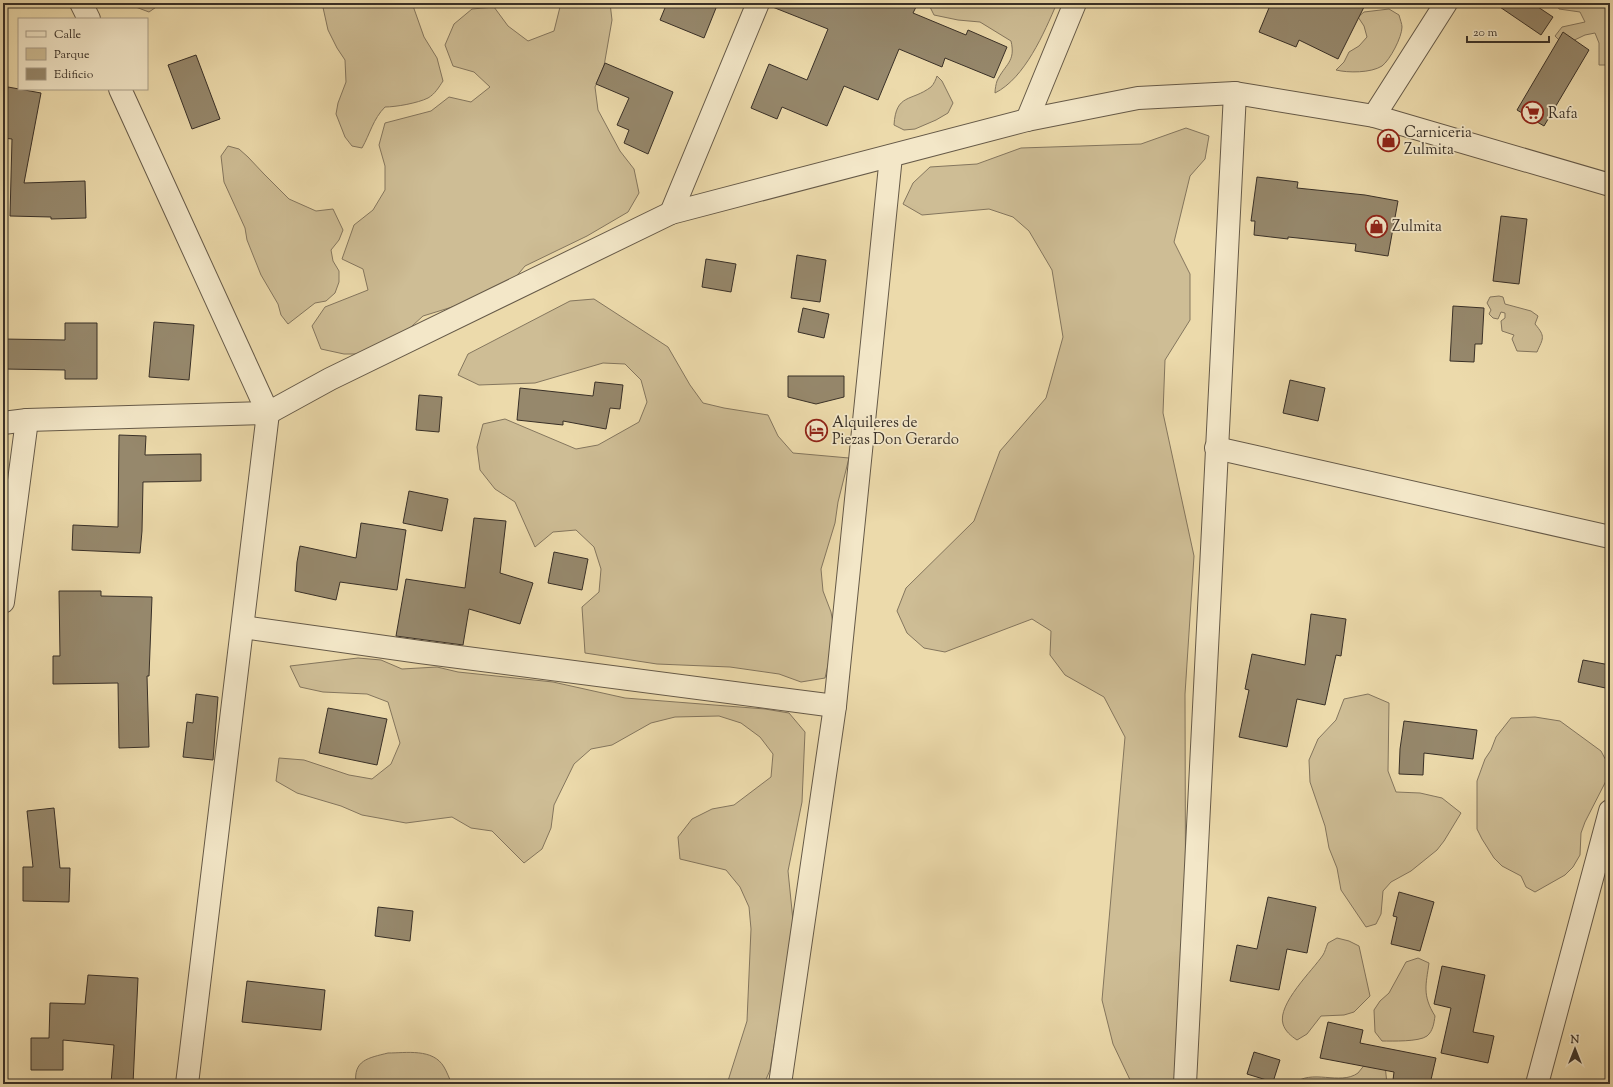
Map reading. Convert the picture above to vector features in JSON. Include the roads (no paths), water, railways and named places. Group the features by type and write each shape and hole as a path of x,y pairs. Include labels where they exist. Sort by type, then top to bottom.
{"street":[{"path":"81,3 88,18"},
{"path":"671,213 758,3"},
{"path":"1027,120 1075,3"},
{"path":"1374,116 1446,3"},
{"path":"120,90 268,413 187,1084"},
{"path":"1185,1084 1235,93"},
{"path":"3,423 27,420 268,413 330,379 671,213 1027,120 1138,98 1235,93 1374,116 1610,185"},
{"path":"780,1084 835,706 891,156"},
{"path":"3,602 27,420"},
{"path":"1216,448 1610,537"},
{"path":"243,627 420,652 835,706"},
{"path":"1537,1084 1610,812"}],"place":[{"name":"Rafa","path":"1533,113"},
{"name":"Carniceria Zulmita","path":"1389,141"},
{"name":"Zulmita","path":"1376,226"},
{"name":"Alquileres de Piezas Don Gerardo","path":"816,431"}]}
